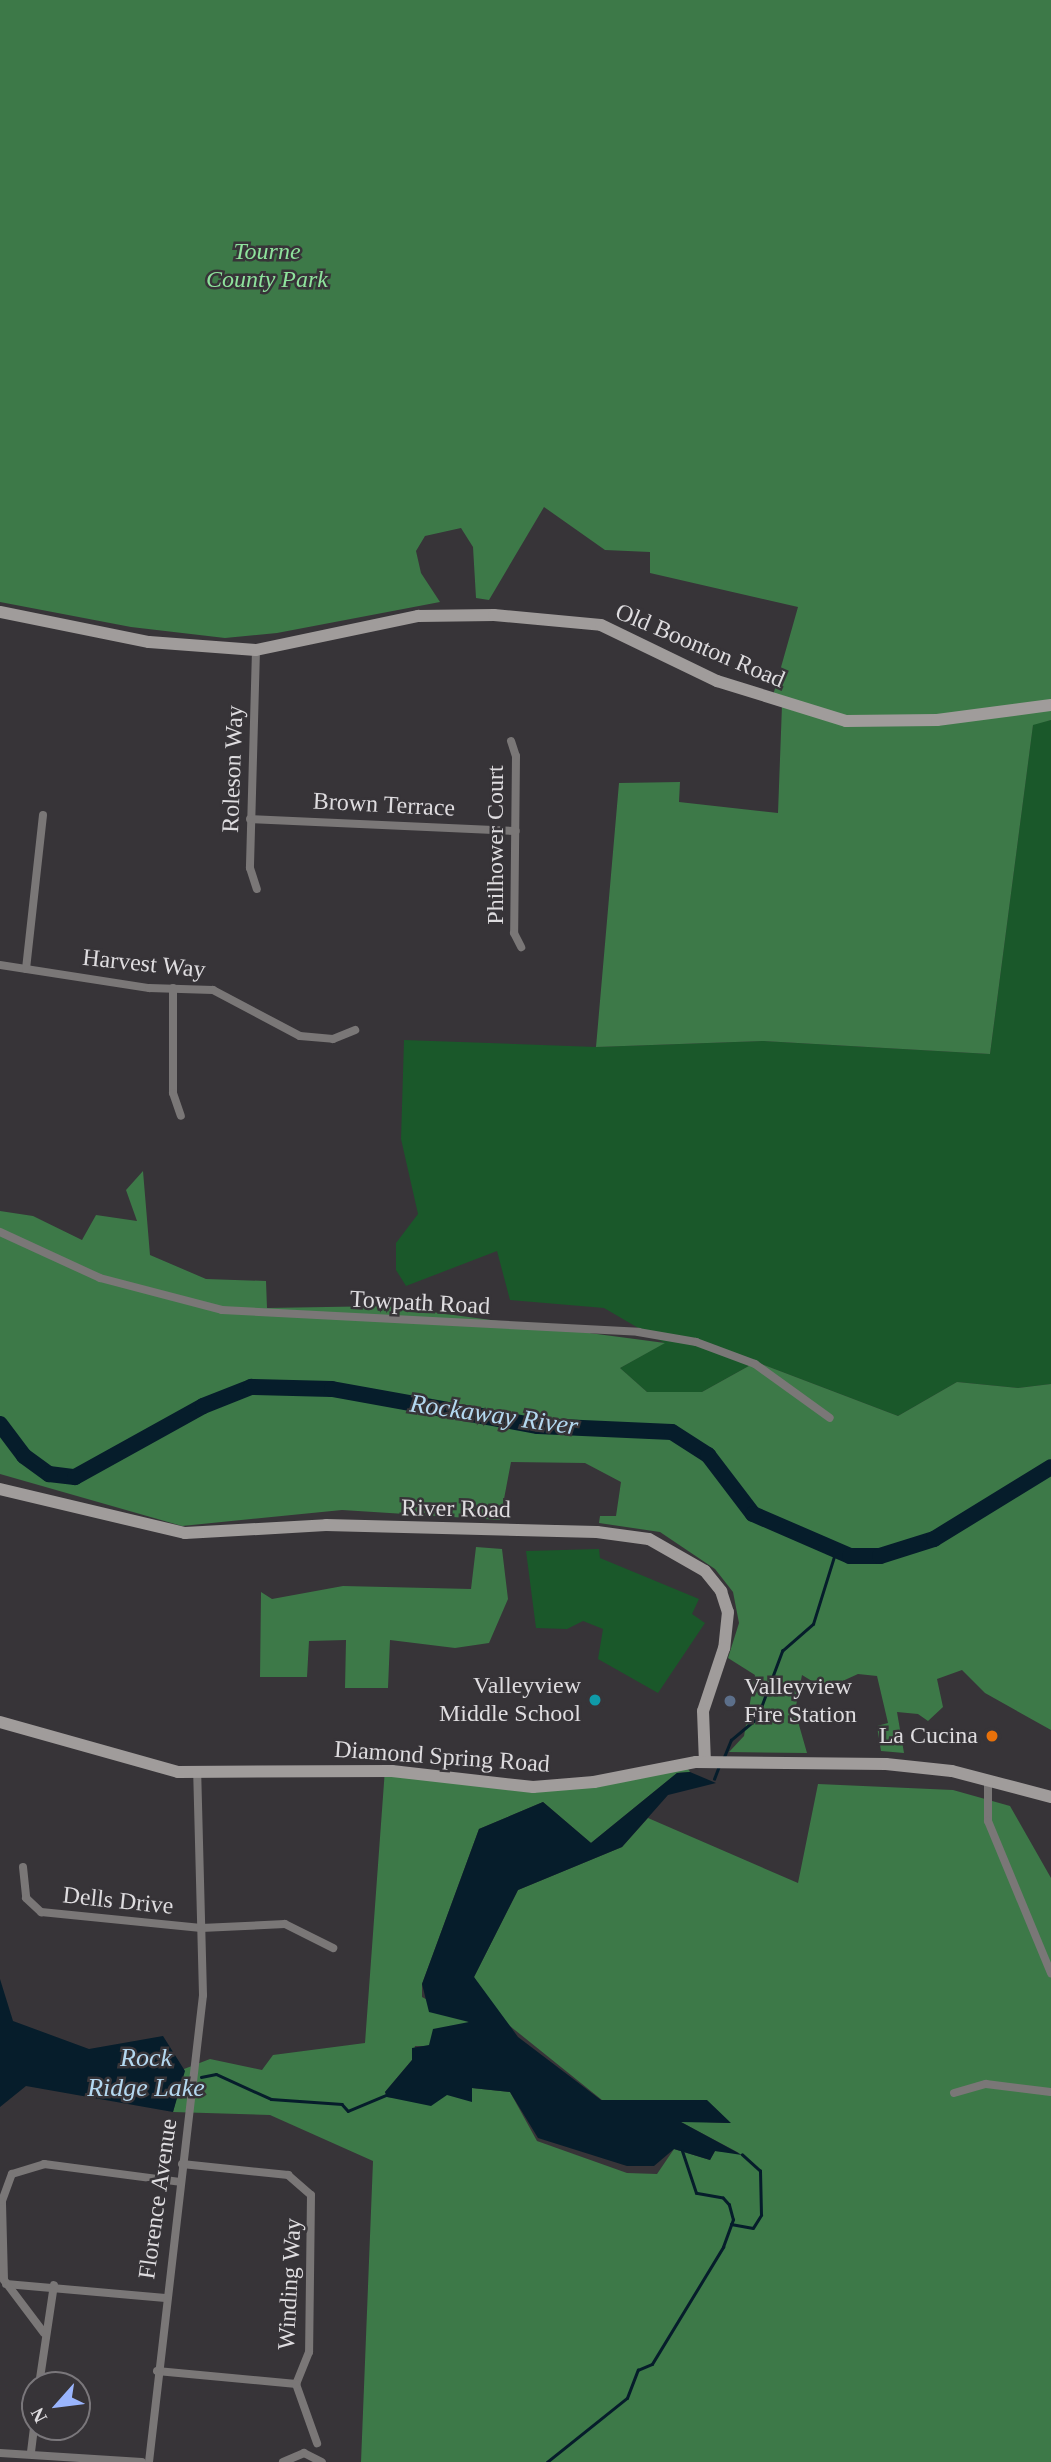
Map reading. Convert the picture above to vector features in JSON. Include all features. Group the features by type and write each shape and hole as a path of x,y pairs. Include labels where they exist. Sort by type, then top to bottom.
{"street":[{"name":"Old Boonton Road","path":"0,612 125,638 256,650 418,616 494,615 601,625 717,681 846,721 915,721 1051,705"},
{"name":"Roleson Way","path":"256,650 250,868 257,889"},
{"name":"Philhower Court","path":"511,741 516,757 514,933 521,947"},
{"path":"26,969 43,815"},
{"name":"Brown Terrace","path":"250,819 516,831"},
{"name":"Harvest Way","path":"0,965 173,988 213,990 300,1036 333,1039 355,1030"},
{"path":"173,988 173,1093 181,1116"},
{"name":"Towpath Road","path":"0,1233 100,1278 222,1310 626,1331 696,1342 755,1364 830,1418"},
{"name":"River Road","path":"0,1489 185,1533 326,1525 597,1532 649,1539 705,1571 721,1591 728,1612 724,1648 703,1711 710,1762"},
{"name":"Diamond Spring Road","path":"0,1722 145,1765 197,1773 362,1770 542,1787 710,1762 909,1765 988,1779 1051,1797"},
{"name":"Florence Avenue","path":"149,2462 165,2298 200,2039 201,1928 197,1773"},
{"path":"988,1779 988,1821 1051,1973"},
{"name":"Dells Drive","path":"23,1867 26,1898 40,1912 201,1928 285,1924 333,1948"},
{"path":"954,2093 986,2084 1051,2092"},
{"name":"Winding Way","path":"182,2164 288,2175 311,2195 309,2352 296,2384"},
{"path":"44,2333 6,2284 2,2201 12,2174 20,2167 63,2165 180,2182"},
{"path":"6,2284 54,2285 165,2298"},
{"path":"41,2371 44,2333 54,2285"},
{"path":"157,2371 296,2384 317,2443"},
{"path":"30,2452 32,2441"},
{"path":"0,2453 30,2452 142,2462"},
{"path":"283,2462 304,2453 322,2462"}],"green space":[{"name":"Tourne County Park","path":"0,0 1051,0 1051,720 1033,725 990,1054 763,1041 596,1047 619,783 680,782 679,802 778,813 782,705 772,699 798,607 650,573 650,552 605,550 544,507 489,600 476,598 473,547 461,528 425,536 416,551 421,573 440,602 277,633 225,638 131,627 0,602"},
{"path":"1051,720 1051,1384 1018,1388 957,1382 898,1416 756,1362 702,1392 647,1392 620,1368 664,1343 604,1308 510,1300 497,1251 406,1286 396,1270 396,1243 418,1214 401,1139 404,1040 596,1047 763,1041 990,1054 1033,724"},
{"path":"143,1171 150,1255 206,1279 266,1281 267,1308 386,1306 665,1343 620,1368 647,1392 702,1392 756,1362 898,1416 957,1382 1018,1388 1051,1384 1051,1730 985,1693 962,1670 937,1679 943,1707 928,1721 918,1714 897,1712 904,1753 881,1751 877,1726 888,1723 877,1676 858,1674 825,1689 802,1675 795,1711 807,1753 729,1752 744,1736 755,1675 728,1658 739,1623 733,1592 715,1569 660,1532 599,1523 600,1516 616,1516 621,1482 585,1463 511,1462 500,1520 342,1510 182,1526 0,1474 0,1211 33,1216 82,1240 96,1215 137,1221 126,1190"},
{"path":"476,1547 502,1549 508,1599 489,1643 455,1648 390,1640 388,1688 345,1688 346,1640 309,1641 307,1677 260,1677 261,1592 272,1599 343,1586 471,1589"},
{"path":"599,1549 600,1558 699,1599 692,1614 705,1623 658,1693 598,1659 603,1629 583,1621 567,1629 536,1628 526,1551"},
{"path":"685,1764 690,1772 677,1773 591,1843 543,1802 479,1829 422,1984 422,1997 469,2022 466,2027 445,2027 429,2046 415,2046 412,2060 385,2092 387,2097 423,2101 472,2088 510,2092 537,2141 627,2173 657,2174 674,2149 710,2160 715,2151 739,2153 679,2121 730,2123 706,2100 602,2100 495,2014 474,1977 518,1890 622,1847 648,1818 798,1883 818,1784 953,1790 1010,1806 1051,1878 1051,2462 361,2462 373,2161 270,2115 173,2112 184,2069 210,2059 262,2070 273,2055 365,2043 385,1769 537,1786"}],"water":[{"path":"690,1772 716,1783 668,1795 622,1847 518,1890 474,1977 518,2037 601,2100 707,2100 731,2123 681,2122 742,2155 715,2151 710,2160 674,2149 654,2166 627,2166 538,2138 510,2092 472,2088 472,2102 447,2095 431,2106 387,2097 385,2092 412,2060 412,2048 429,2045 433,2029 469,2022 429,2012 422,1984 479,1829 543,1802 591,1843 677,1773"},
{"name":"Rock Ridge Lake","path":"0,1979 13,2021 89,2049 163,2036 185,2071 173,2112 26,2086 0,2107"}],"waterway":[{"name":"Rockaway River","path":"0,1424 24,1456 49,1474 75,1477 203,1406 251,1387 332,1389 538,1426 672,1432 708,1455 753,1514 850,1556 880,1556 934,1539 1051,1467"},
{"path":"724,1757 731,1740 757,1718 782,1651 813,1624 836,1550"},
{"path":"714,1779 719,1766"},
{"path":"201,2077 216,2074 271,2099 342,2104 348,2111 386,2095"},
{"path":"547,2462 627,2398 638,2370 652,2364 723,2247 733,2220 729,2205 723,2198 696,2193 682,2151"},
{"path":"731,2224 753,2228 761,2215 760,2171 742,2155"}],"place":[{"name":"Valleyview Middle School","path":"595,1700"},
{"name":"Valleyview Fire Station","path":"730,1701"},
{"name":"La Cucina","path":"992,1736"}]}
